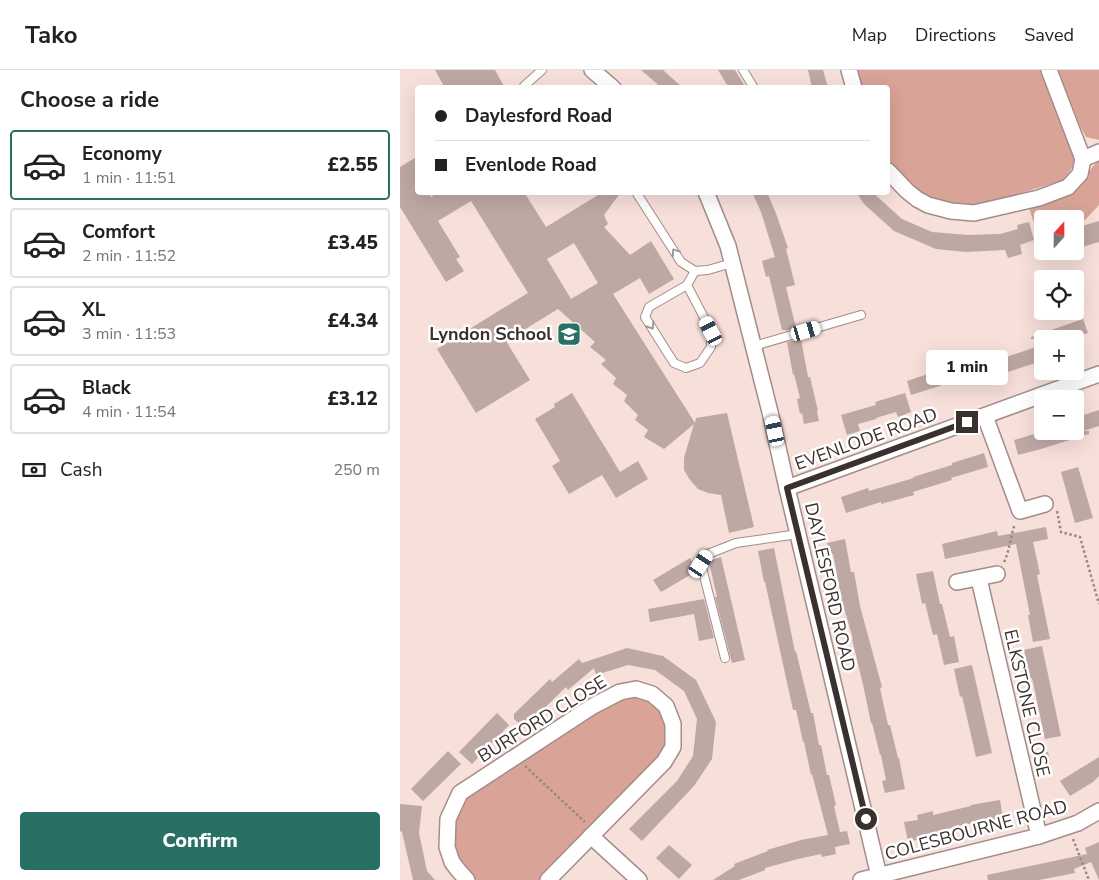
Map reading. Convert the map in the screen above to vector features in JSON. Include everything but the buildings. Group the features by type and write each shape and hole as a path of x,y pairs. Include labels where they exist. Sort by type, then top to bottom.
{"street":[{"path":"592,70 610,85"},
{"path":"849,70 853,85"},
{"path":"890,173 906,191 928,205 951,211 974,213 1039,198 1068,187 1080,174 1083,159 1049,70"},
{"path":"1083,159 1099,152"},
{"name":"DAYLESFORD ROAD","path":"707,195 728,246 754,346 879,876"},
{"name":"EVENLODE ROAD","path":"787,488 1099,374"},
{"path":"986,416 1020,511 1045,504"},
{"path":"957,582 997,574"},
{"name":"ELKSTONE CLOSE","path":"978,578 1039,836"},
{"name":"BURFORD CLOSE","path":"467,880 452,862 447,846 448,819 460,793 593,706 620,692 636,689 652,694 666,706 673,724 673,747 664,762 548,880"},
{"name":"COLESBOURNE ROAD","path":"861,880 1039,836 1078,822 1099,811"},
{"path":"593,834 639,880"}],"lane":[{"path":"525,85 542,70"},
{"path":"743,70 752,85"},
{"path":"638,195 681,262 696,271 708,270 732,263"},
{"path":"687,285 711,331 712,347 700,363 686,368 674,362 645,317 649,307 687,285 696,271"},
{"path":"754,346 861,315"},
{"path":"725,658 701,564 708,554 736,543 798,534"}],"path":[{"path":"1045,504 1055,502 1061,532 1080,537 1099,604"},
{"path":"997,574 1008,553 1012,530 1020,511"},
{"path":"515,757 593,834"},
{"path":"1068,826 1089,880"}],"shaded area":[{"path":"853,70 1041,70 1076,156 1073,166 1063,180 977,207 945,205 910,190 890,167 890,85 858,85"},
{"path":"1058,70 1099,70 1099,140 1086,137"},
{"path":"1099,159 1099,205 1085,220 1084,210 1034,210 1034,223 1029,208 1062,198 1081,186 1087,174"},
{"path":"628,695 650,700 659,708 665,721 668,742 665,750 656,762 540,880 475,880 463,867 454,844 453,827 457,810 464,796 609,704"}],"place":[{"name":"Lyndon School","path":"569,334"}],"route":[{"path":"866,819 787,488 967,422"}]}
